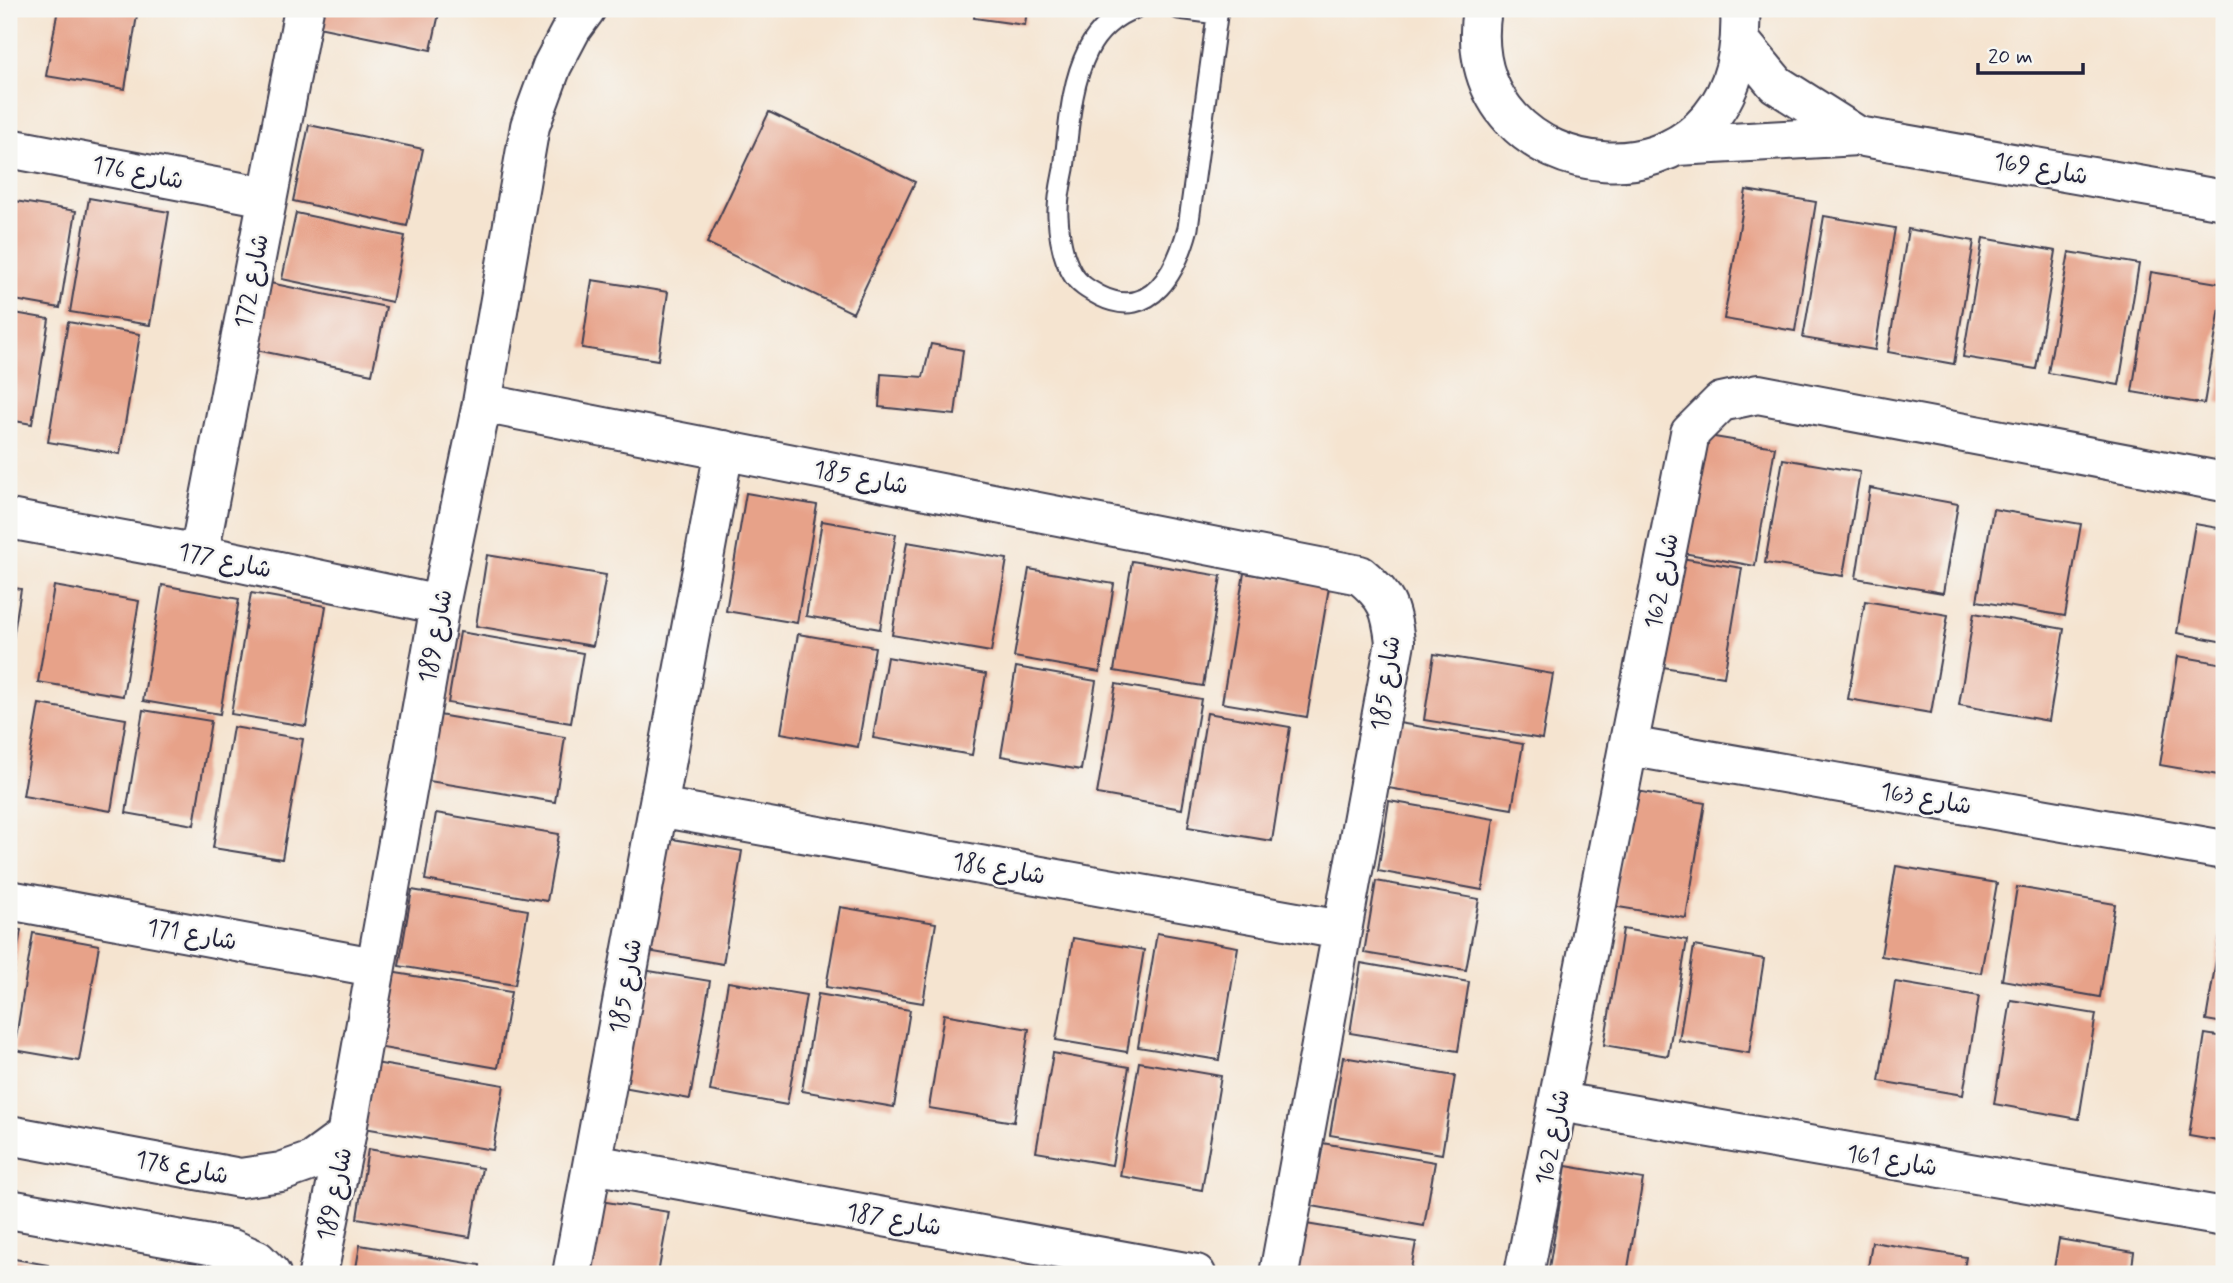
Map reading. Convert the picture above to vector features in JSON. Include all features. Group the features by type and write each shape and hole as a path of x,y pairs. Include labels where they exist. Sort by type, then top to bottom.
{"street":[{"name":"شارع 172","path":"199,554 304,9"},
{"name":"شارع 189","path":"318,1274 346,1136 440,605 482,403 530,126 552,66 572,28 586,9"},
{"path":"1476,16 1484,69 1501,105 1528,134 1562,154 1601,163 1640,160 1677,146 1709,119 1732,84 1741,26"},
{"name":"شارع 169","path":"1741,26 1776,84 1858,136"},
{"name":"شارع 169","path":"1677,146 1858,136 2224,200"},
{"name":"شارع 176","path":"9,148 267,197"},
{"name":"شارع 162","path":"1524,1274 1690,433 1720,402 1758,394 2224,482"},
{"name":"شارع 185","path":"482,403 1360,575 1377,589 1391,610 1395,642 1279,1274"},
{"name":"شارع 185","path":"572,1274 724,450"},
{"name":"شارع 177","path":"9,519 199,554 440,605"},
{"name":"شارع 163","path":"1628,746 2224,850"},
{"name":"شارع 186","path":"658,807 1341,930"},
{"name":"شارع 171","path":"9,900 374,967"},
{"name":"شارع 161","path":"1560,1102 2224,1217"},
{"name":"شارع 178","path":"9,1135 240,1178 281,1172 312,1161 346,1136"},
{"name":"شارع 187","path":"593,1164 1196,1274"},
{"path":"9,1209 232,1250 257,1260 271,1274"}],"lane":[{"path":"1134,9 1108,23 1089,47 1076,77 1057,214 1063,251 1072,275 1086,289 1108,300 1128,304 1148,297 1166,282 1180,259 1188,228 1218,12 1179,9"}],"building":[{"path":"58,9 138,9 125,89 46,76"},
{"path":"322,9 440,9 431,50 318,27"},
{"path":"975,9 1027,9 1025,25 974,18"},
{"path":"769,112 915,182 853,313 707,243"},
{"path":"309,125 423,149 407,226 293,201"},
{"path":"1746,190 1816,202 1795,331 1724,319"},
{"path":"89,198 169,212 150,325 70,312"},
{"path":"9,200 76,211 60,308 9,299"},
{"path":"296,213 405,236 392,302 282,279"},
{"path":"1824,216 1895,228 1875,350 1803,338"},
{"path":"1908,229 1974,241 1954,364 1888,352"},
{"path":"1983,238 2056,251 2036,369 1963,357"},
{"path":"2069,252 2139,264 2119,385 2048,373"},
{"path":"2151,272 2224,284 2204,404 2132,392"},
{"path":"592,280 668,292 658,360 582,348"},
{"path":"270,283 386,307 372,374 256,350"},
{"path":"9,312 49,319 32,424 9,420"},
{"path":"68,322 140,334 120,454 48,442"},
{"path":"931,344 963,350 955,415 879,407 881,374 923,377"},
{"path":"2224,367 2224,404 2217,402"},
{"path":"1702,435 1775,447 1755,566 1683,553"},
{"path":"1783,459 1860,472 1843,576 1765,563"},
{"path":"1870,488 1958,504 1943,593 1856,578"},
{"path":"746,493 817,505 797,623 726,611"},
{"path":"1993,509 2081,524 2065,616 1977,601"},
{"path":"822,521 896,534 880,629 806,616"},
{"path":"2195,524 2224,529 2224,642 2177,633"},
{"path":"907,542 1007,559 991,652 892,635"},
{"path":"487,555 606,575 593,646 476,626"},
{"path":"1675,557 1742,568 1724,677 1657,666"},
{"path":"1132,561 1221,576 1203,686 1114,671"},
{"path":"1029,569 1114,584 1100,672 1014,657"},
{"path":"1244,573 1329,587 1307,717 1222,703"},
{"path":"162,585 239,599 220,714 143,701"},
{"path":"54,586 139,601 123,696 38,682"},
{"path":"9,587 21,589 10,657 9,657"},
{"path":"251,593 326,606 306,726 231,714"},
{"path":"1865,601 1948,615 1931,713 1848,699"},
{"path":"1974,613 2064,629 2049,721 1959,705"},
{"path":"460,632 583,653 571,723 448,703"},
{"path":"798,634 875,647 858,747 781,733"},
{"path":"1434,654 1553,674 1542,739 1424,720"},
{"path":"2178,656 2224,664 2224,776 2160,765"},
{"path":"887,657 986,674 972,755 873,738"},
{"path":"1016,667 1096,681 1081,770 1001,756"},
{"path":"1116,684 1201,699 1182,809 1097,794"},
{"path":"39,704 126,719 111,811 23,796"},
{"path":"143,710 211,721 194,825 126,813"},
{"path":"1207,713 1290,727 1272,841 1188,827"},
{"path":"439,715 565,737 555,802 429,781"},
{"path":"1399,723 1523,744 1512,809 1388,788"},
{"path":"233,727 303,739 282,859 213,848"},
{"path":"1631,790 1705,803 1686,918 1612,906"},
{"path":"1389,801 1494,819 1482,890 1378,871"},
{"path":"436,813 559,834 547,901 425,880"},
{"path":"661,837 742,851 723,964 642,950"},
{"path":"1896,866 1997,883 1981,973 1881,956"},
{"path":"1376,881 1479,899 1466,970 1364,953"},
{"path":"2017,887 2115,904 2100,997 2002,980"},
{"path":"412,890 528,910 515,985 399,966"},
{"path":"840,907 936,923 923,1003 826,987"},
{"path":"2224,925 2224,1023 2206,1020"},
{"path":"9,928 21,930 10,993 9,993"},
{"path":"1623,929 1687,940 1668,1056 1604,1045"},
{"path":"33,933 99,945 79,1061 14,1050"},
{"path":"1157,933 1238,947 1219,1060 1138,1047"},
{"path":"1073,938 1144,950 1127,1052 1056,1040"},
{"path":"1694,946 1764,959 1749,1053 1679,1041"},
{"path":"1361,963 1469,982 1458,1051 1350,1033"},
{"path":"637,969 710,981 690,1099 617,1086"},
{"path":"390,972 511,992 498,1068 377,1047"},
{"path":"728,982 806,995 787,1105 710,1091"},
{"path":"1895,982 1979,996 1963,1095 1879,1081"},
{"path":"818,994 910,1010 894,1107 802,1091"},
{"path":"2011,1000 2096,1014 2079,1119 1994,1104"},
{"path":"944,1014 1029,1029 1014,1122 929,1108"},
{"path":"2205,1034 2224,1037 2224,1142 2189,1136"},
{"path":"1053,1053 1129,1067 1112,1165 1036,1152"},
{"path":"1343,1057 1455,1076 1442,1154 1330,1135"},
{"path":"1139,1062 1221,1076 1202,1190 1120,1176"},
{"path":"375,1063 504,1085 493,1150 364,1128"},
{"path":"1322,1143 1435,1162 1424,1226 1312,1206"},
{"path":"368,1149 482,1168 470,1237 357,1218"},
{"path":"1566,1166 1643,1179 1627,1274 1548,1274"},
{"path":"594,1200 669,1212 658,1274 582,1274"},
{"path":"1306,1224 1416,1242 1410,1274 1297,1274"},
{"path":"2059,1239 2134,1252 2131,1274 2053,1274"},
{"path":"1872,1242 1966,1257 1963,1274 1867,1274"},
{"path":"360,1245 480,1265 479,1274 355,1274"},
{"path":"9,1258 48,1265 46,1274 9,1274"}]}
